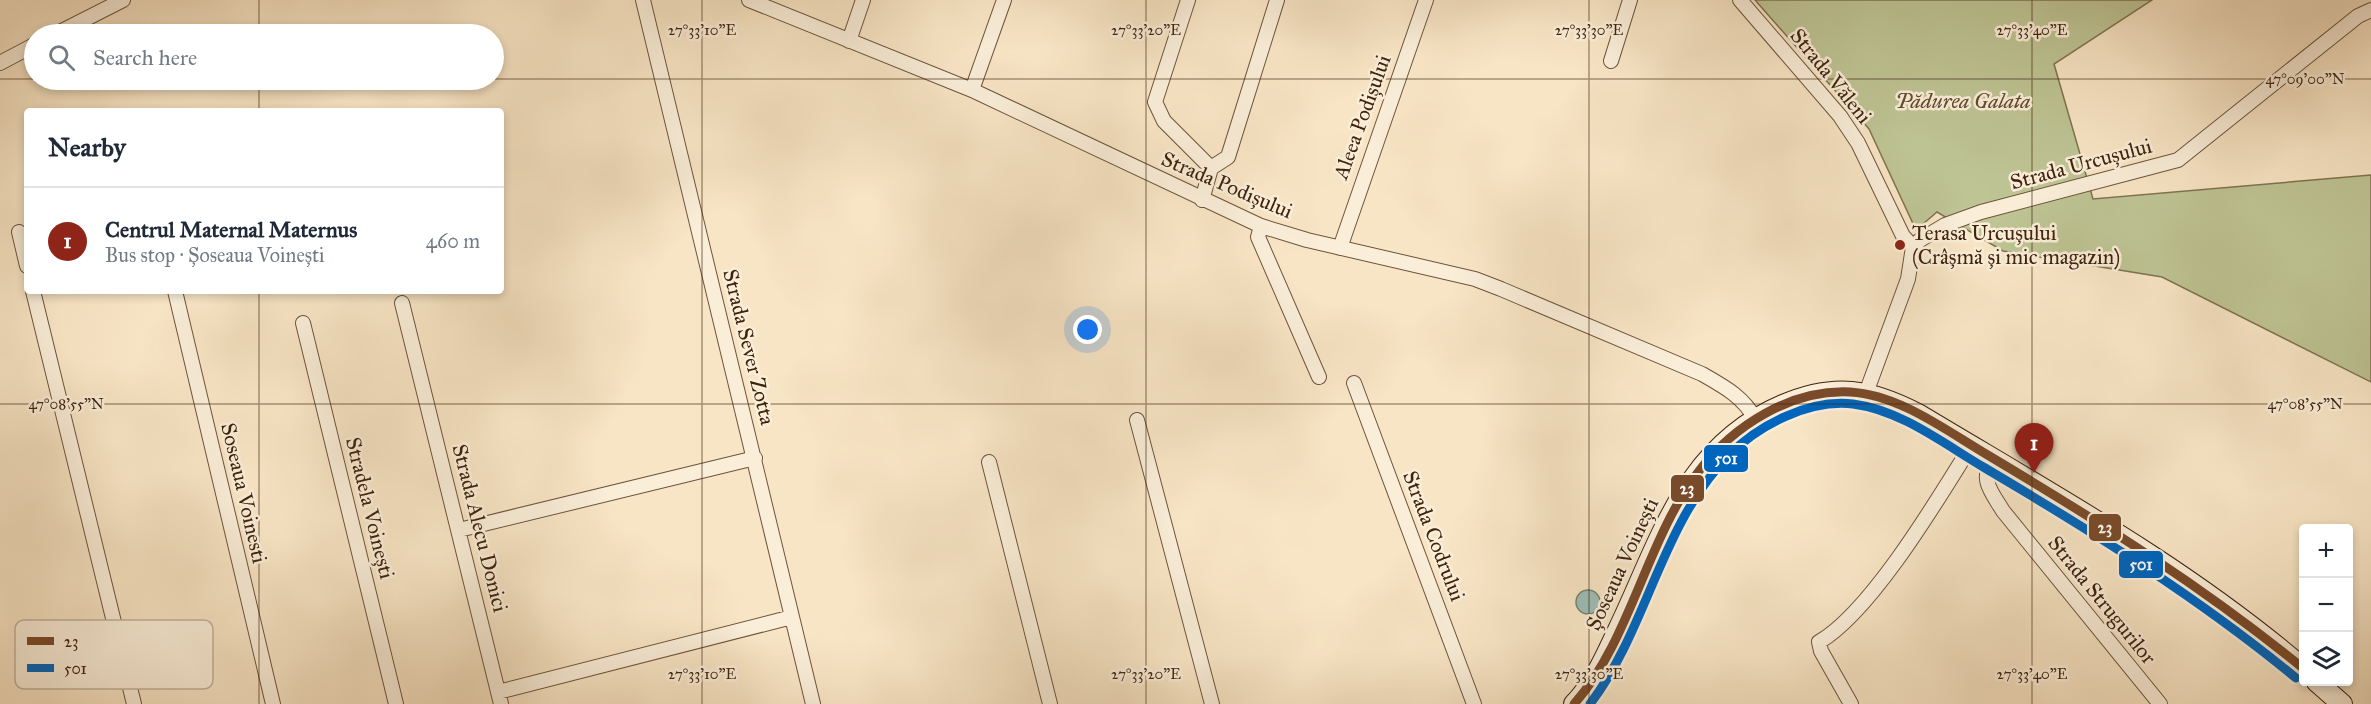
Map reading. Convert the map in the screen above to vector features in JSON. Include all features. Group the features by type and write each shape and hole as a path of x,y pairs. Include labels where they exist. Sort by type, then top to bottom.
{"main road":[{"name":"Șoseaua Voinești","path":"1574,704 1581,697 1608,650 1686,487 1715,448 1755,419 1813,394 1835,391 1866,393 1890,400 1971,446 2169,566 2249,622 2299,665"},
{"path":"2322,686 2342,704"}],"street":[{"path":"76,24 123,0"},
{"name":"Strada Sever Zotta","path":"643,0 813,704"},
{"name":"Strada Podișului","path":"749,0 972,90 1261,226 1340,248 1475,279 1502,289 1702,374 1728,388 1749,408 1755,419"},
{"path":"849,41 863,0"},
{"path":"972,90 1004,0"},
{"path":"1188,0 1155,102 1164,121 1211,168"},
{"path":"1202,200 1211,168 1228,157 1277,0"},
{"name":"Aleea Podișului","path":"1340,248 1426,0"},
{"path":"1611,61 1630,0"},
{"name":"Strada Văleni","path":"1740,0 1840,116 1858,143 1904,236 1913,248"},
{"name":"Strada Urcușului","path":"1913,248 1945,225 1981,212 2178,160 2358,16 2371,10"},
{"path":"0,63 24,50"},
{"path":"1261,226 1258,237 1318,377"},
{"path":"19,232 24,253"},
{"path":"1866,393 1908,279 1913,248"},
{"path":"34,294 113,620"},
{"name":"Soseaua Voinesti","path":"176,294 273,704"},
{"name":"Strada Alecu Donici","path":"402,303 500,698"},
{"name":"Stradela Voinești","path":"303,323 396,704"},
{"name":"Strada Codrului","path":"1354,383 1474,704"},
{"path":"1137,420 1212,704"},
{"path":"1851,704 1821,651 1819,642 1830,636 1861,607 1971,446"},
{"path":"459,530 755,458"},
{"name":"Strada Strugurilor","path":"1992,459 1985,471 1987,485 2003,511 2160,704"},
{"path":"989,462 1050,704"},
{"path":"500,698 792,617"},
{"path":"130,689 134,704"}],"green space":[{"name":"Pădurea Galata","path":"1755,0 2152,0 2054,64 2093,199 2371,175 2371,382 2162,277 2003,251 1937,212 1916,230 1869,129"}],"water":[{"path":"1588,590 1593,591 1599,597 1599,607 1593,613 1588,614 1583,613 1577,607 1576,602 1577,597 1583,591"}],"transit line":[{"name":"23","path":"1574,704 1610,651 1665,528 1699,471 1729,439 1746,425 1785,404 1828,393 1850,392 1869,395 1888,400 1924,416 2151,557 2229,611 2299,665"},
{"name":"501","path":"1590,704 1610,674 1686,513 1706,483 1729,455 1770,424 1802,410 1836,404 1871,407 1905,421 1938,439 2145,567 2222,620 2296,678"}],"place":[{"name":"Terasa Urcușului (Crâșmă și mic magazin)","path":"1900,245"},
{"name":"Centrul Maternal Maternus","path":"2034,473"}]}
